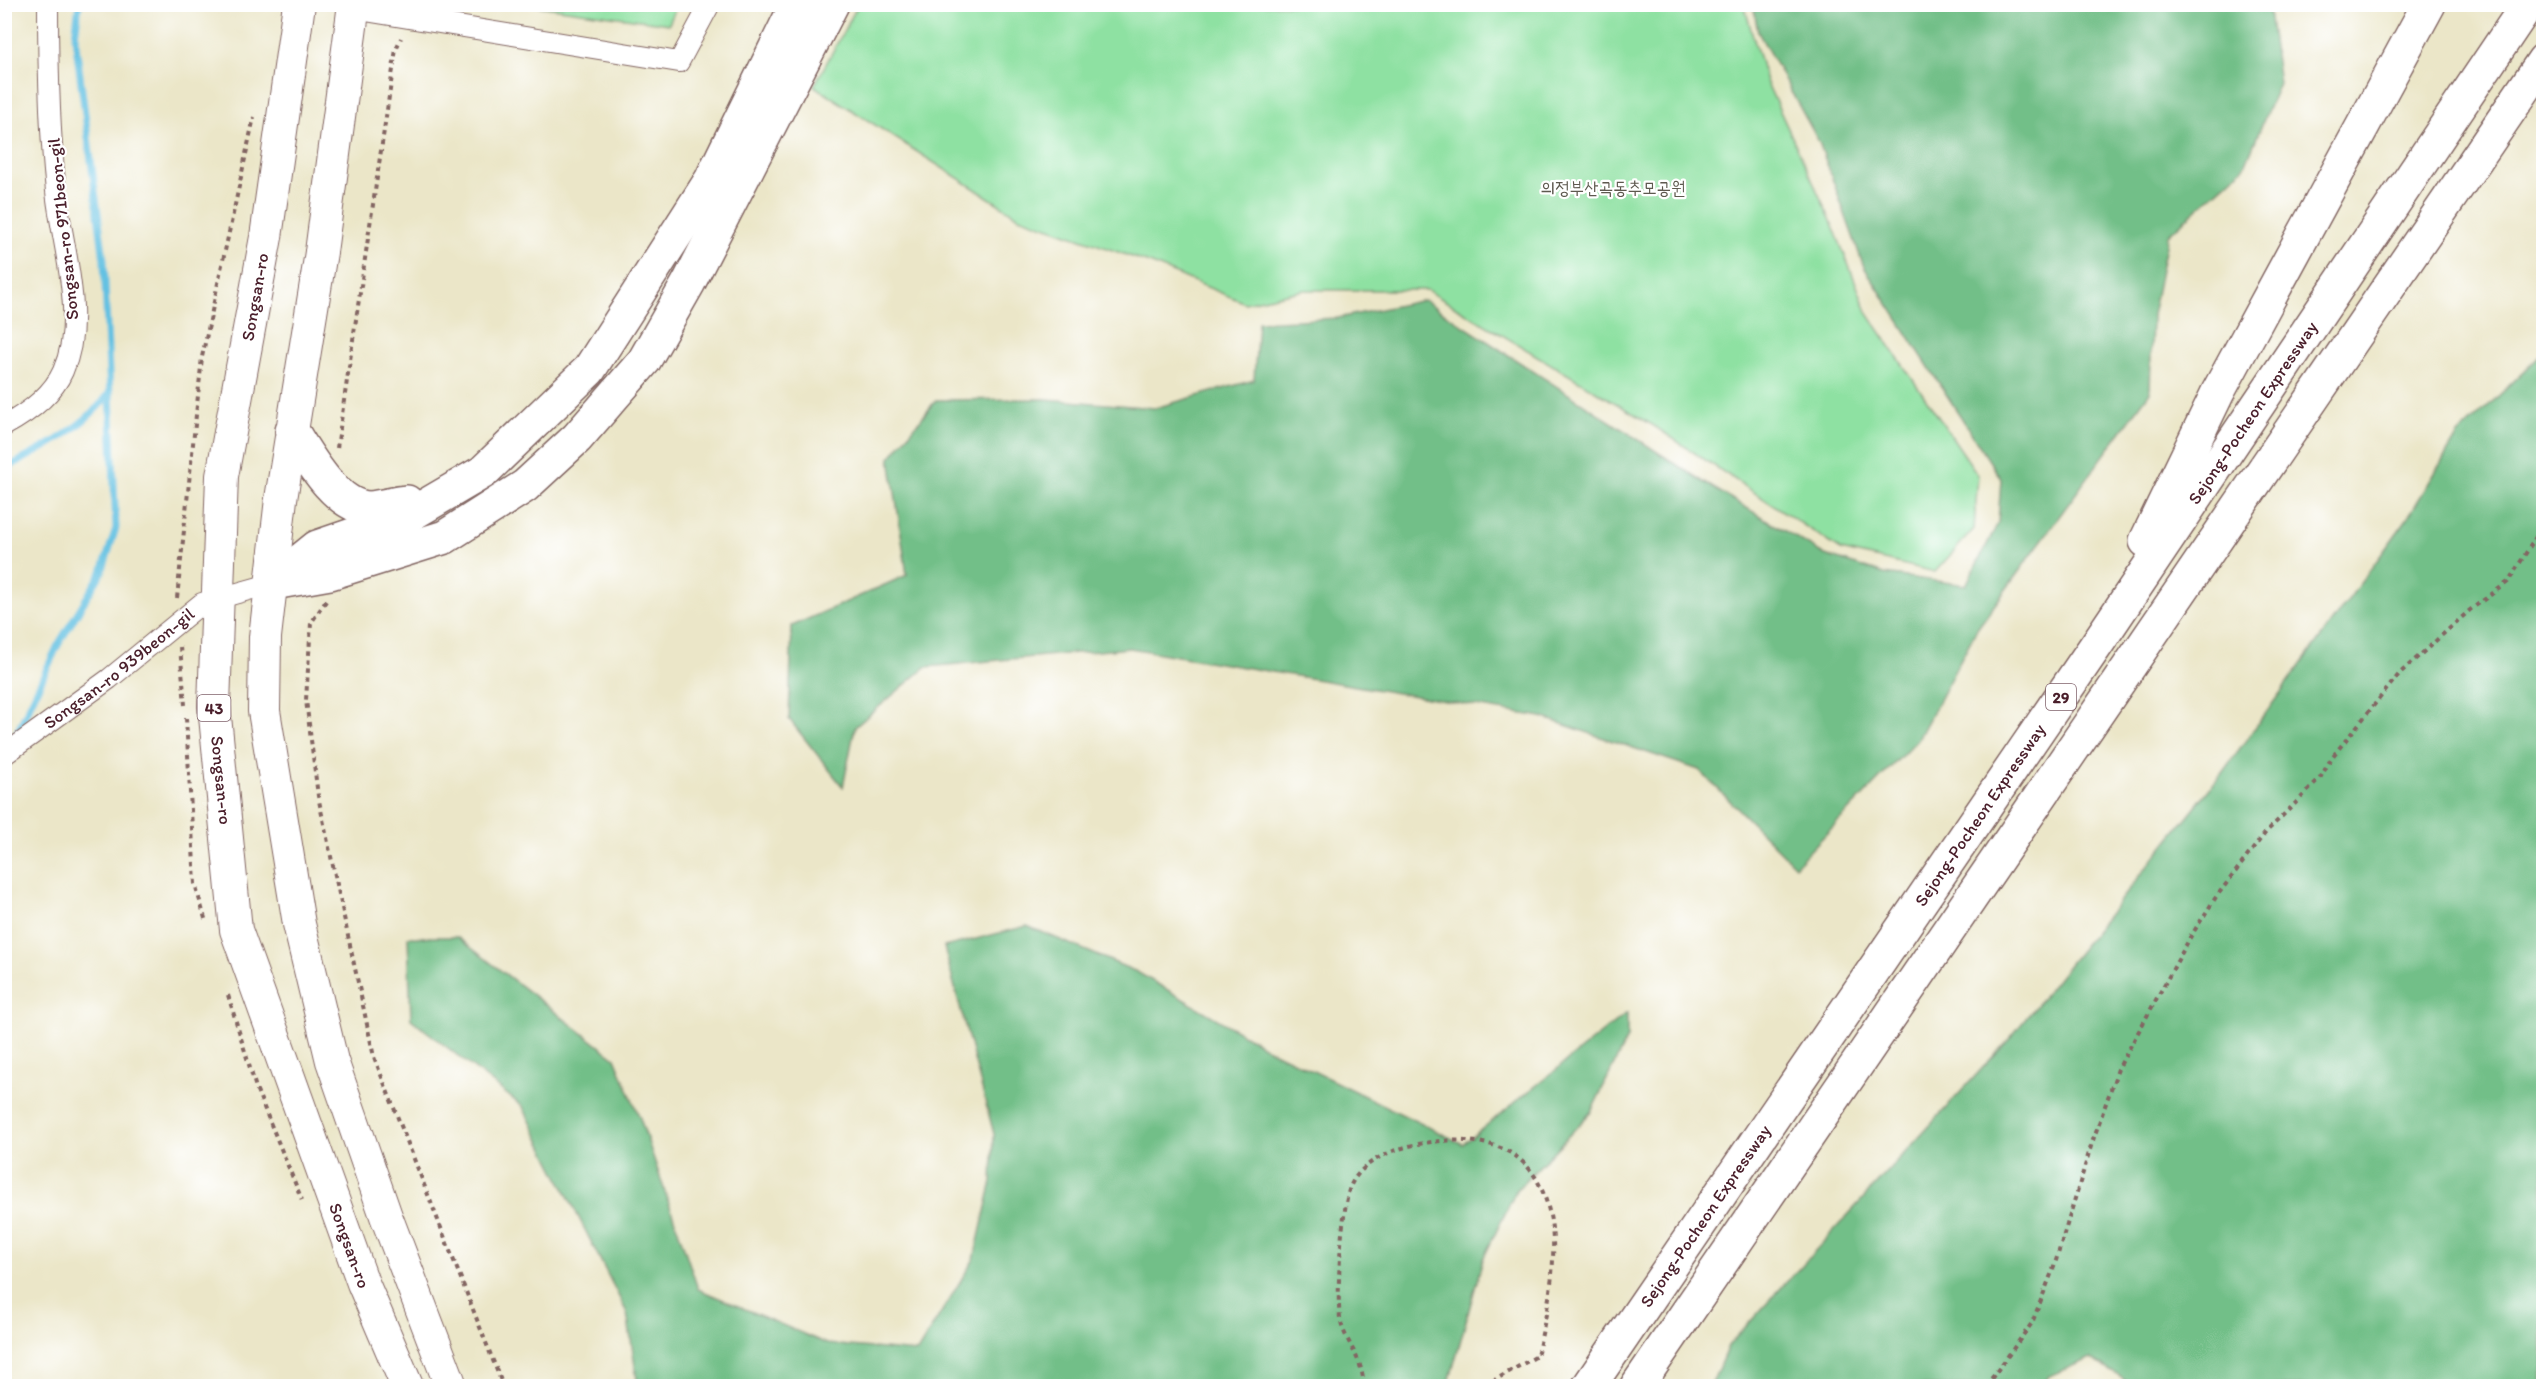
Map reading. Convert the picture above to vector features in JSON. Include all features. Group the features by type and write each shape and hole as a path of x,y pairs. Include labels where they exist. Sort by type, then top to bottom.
{"highway":[{"path":"273,583 317,547 408,516 483,472 589,370 711,180 797,4"},
{"path":"273,583 324,574 445,537 525,486 577,438 644,361 689,282 832,4"},
{"path":"2097,644 2218,392 2429,4"},
{"name":"Sejong-Pocheon Expressway","path":"1589,1386 2097,644 2528,4"},
{"name":"29","path":"1637,1386 2534,81 2544,60"},
{"path":"292,430 327,481 342,497 368,508 411,501 471,479"}],"main road":[{"name":"Songsan-ro","path":"299,4 266,237 222,476 214,706 236,930 363,1283 407,1386"},
{"path":"353,7 321,252 281,499 265,637 264,711 299,924 332,1061 386,1216 452,1386"}],"street":[{"name":"Songsan-ro 971beon-gil","path":"4,426 30,412 50,391 63,371 74,330 56,189 48,74 48,4"},
{"path":"353,7 410,19 679,62 710,4"},
{"name":"Songsan-ro 939beon-gil","path":"4,755 87,696 202,603 273,583"}],"path":[{"path":"327,481 336,455 396,49 410,19"},
{"path":"1986,1386 2032,1323 2054,1267 2092,1143 2118,1069 2191,936 2216,897 2266,832 2319,780 2332,757 2400,673 2470,610 2508,582 2544,524"},
{"path":"324,574 329,597 311,623 306,700 318,796 374,1057 503,1386"},
{"path":"1363,1386 1358,1361 1341,1324 1339,1306 1344,1220 1350,1187 1358,1173 1381,1157 1412,1146 1446,1140 1491,1144 1518,1158 1538,1182 1547,1203 1551,1229 1549,1295 1537,1356 1491,1382 1488,1386"}],"green space":[{"path":"530,5 677,5 669,24"},
{"name":"의정부산곡동추모공원","path":"858,5 1744,5 1766,81 1832,223 1868,314 1978,475 1974,529 1935,572 1841,550 1654,426 1427,290 1304,290 1245,303 1152,264 1019,217 814,86"},
{"path":"1753,5 2268,5 2279,83 2245,166 2168,235 2152,315 2150,392 1977,629 1918,739 1795,866 1699,770 1541,717 1130,648 926,667 855,727 843,787 789,719 792,626 907,575 890,458 936,400 1045,399 1155,408 1254,380 1258,322 1338,318 1424,300 1705,483 1825,555 1884,574 1966,585 1998,523 2001,479 1864,267 1819,142 1758,32"},
{"path":"2543,353 2543,1386 2134,1386 2091,1358 2049,1376 2042,1386 1711,1386 1728,1346 2011,1037 2222,773 2407,519 2458,435"},
{"path":"1027,926 1137,972 1270,1050 1463,1144 1627,1013 1627,1038 1591,1112 1516,1191 1483,1259 1448,1386 638,1386 627,1313 523,1107 411,1019 408,937 457,937 615,1058 640,1118 698,1289 827,1344 917,1352 974,1259 992,1181 994,1134 944,947"}],"waterway":[{"path":"12,743 58,645 102,572 116,528 104,260 75,37 79,4"},
{"path":"4,469 76,427 100,405 110,392"}]}
